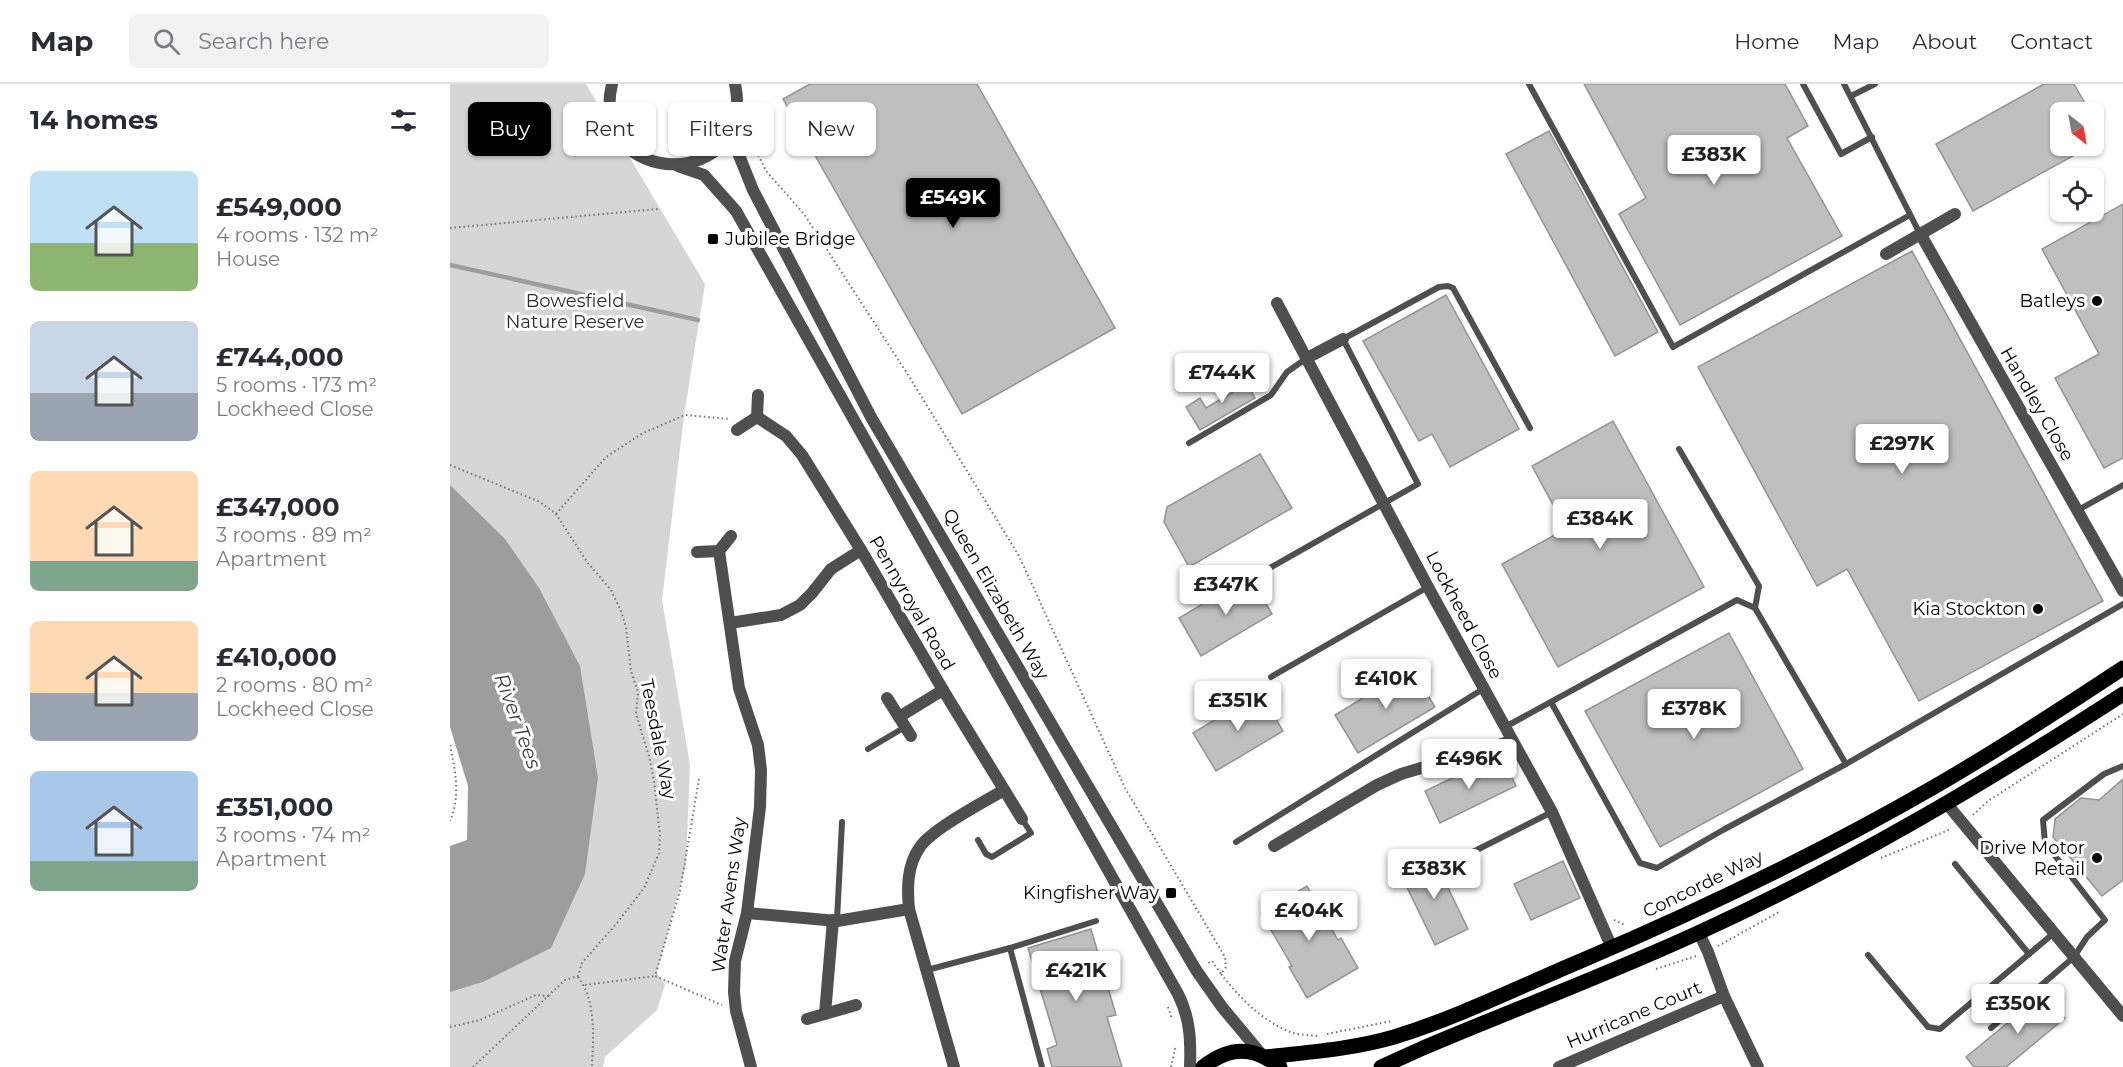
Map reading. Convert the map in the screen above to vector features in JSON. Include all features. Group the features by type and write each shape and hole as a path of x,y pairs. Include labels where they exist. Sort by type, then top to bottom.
{"main road":[{"name":"Concorde Way","path":"1203,1067 1215,1057 1228,1052 1240,1051 1264,1056 1337,1049 1392,1037 1441,1020 1612,948 1802,858 1933,787 2039,723 2123,668"},
{"path":"1381,1067 1699,933 1823,872 1947,804 2050,742 2123,694"},
{"path":"1264,1056 1280,1067"}],"street":[{"name":"Queen Elizabeth Way","path":"612,84 610,106 612,118 622,140 631,150 652,162 678,166 704,175 736,211 1184,1005 1191,1033 1190,1067"},
{"path":"735,84 736,102"},
{"path":"678,166 706,156"},
{"name":"Queen Elizabeth Way","path":"740,156 753,190 872,419 1196,970 1222,1007 1264,1056"},
{"path":"1886,254 1955,214"},
{"name":"Handley Close","path":"1921,235 2123,591"},
{"name":"Lockheed Close","path":"1277,303 1483,689 1552,812 1612,948"},
{"path":"1307,358 1343,339"},
{"path":"737,430 754,419 758,395"},
{"name":"Pennyroyal Road","path":"754,419 786,436 802,454 1022,819"},
{"path":"697,552 719,550 731,536"},
{"name":"Water Avens Way","path":"719,550 739,688 758,745 762,770 760,807 747,913 735,961 736,1011 751,1067"},
{"path":"730,623 781,615 800,605 831,569 861,550"},
{"path":"887,698 905,727 943,690"},
{"path":"1274,846 1377,785 1401,774 1512,741"},
{"path":"954,1067 909,909 910,868 920,846 939,830 1004,790"},
{"path":"1947,804 2122,1014"},
{"path":"747,913 835,921 909,909"},
{"path":"825,1014 835,921"},
{"name":"Hurricane Court","path":"1699,933 1724,996 1758,1067"},
{"name":"Hurricane Court","path":"1559,1067 1724,996"},
{"path":"807,1019 856,1005"}],"lane":[{"path":"1529,84 1673,347 1910,215"},
{"path":"1803,84 1841,154 1872,137"},
{"path":"1844,84 1921,235"},
{"path":"1851,96 1875,84"},
{"path":"1268,569 1418,484 1343,339 1439,286 1453,288 1530,428"},
{"path":"1189,443 1271,395 1287,372 1307,358"},
{"path":"1679,449 1759,586 1755,608"},
{"path":"2077,511 2123,485"},
{"path":"1271,677 1428,587"},
{"path":"1505,728 1737,600 1755,608 1846,764"},
{"path":"1551,702 1640,863 1657,868 1722,830 1846,764 2123,604"},
{"path":"1236,842 1483,689"},
{"path":"868,748 905,727"},
{"path":"1991,1028 2074,957 2087,937 2105,920 2045,843 2043,820 2104,774 2123,766"},
{"path":"1444,866 1552,812"},
{"path":"978,840 986,854 992,857 1031,833 1022,819"},
{"path":"835,921 842,822"},
{"path":"1955,864 2029,954"},
{"path":"926,970 1010,948 1096,921"},
{"path":"1868,955 1928,1028 1940,1029 2054,933"},
{"path":"1010,948 1042,1067"}],"path":[{"path":"759,156 766,171 804,214 910,378 1019,556 1125,788 1226,957 1226,967 1221,974"},
{"path":"450,228 658,209"},
{"path":"556,514 606,458 643,434 685,415 754,419"},
{"name":"Teesdale Way","path":"450,465 540,502 556,514 587,562 612,590 626,627 631,671 638,692 636,714 649,756 660,835 659,853 644,888 582,963 578,976 565,980 549,996 536,994 480,1020 450,1027"},
{"path":"450,745 457,778 456,806 450,820"},
{"path":"655,976 680,891 699,779"},
{"path":"1672,904 1691,890 1743,866 1764,860"},
{"path":"1599,917 1610,913 1614,920 1629,927"},
{"path":"1212,961 1238,995 1260,1015 1291,1032 1320,1036 1398,1019"},
{"path":"578,976 585,985 594,1024 592,1067"},
{"path":"585,985 655,976 736,1011"},
{"path":"473,1067 549,996"},
{"path":"1166,1000 1175,1028"},
{"path":"1171,1067 1176,1050 1176,1039"}],"green space":[{"name":"Bowesfield Nature Reserve","path":"450,84 586,84 597,102 563,102 563,156 629,156 705,284 684,416 662,600 690,765 686,865 657,973 665,985 657,1010 605,1057 603,1067 450,1067 450,992 483,982 450,504"}],"water":[{"name":"River Tees","path":"450,485 505,539 539,588 580,666 598,778 585,874 551,948 483,982 450,992 450,846 467,840 468,786 450,727"}],"building":[{"path":"810,84 977,84 1115,328 962,414 815,156 876,156 876,102 786,102 786,104 783,99"},
{"path":"1584,84 1785,84 1808,126 1787,138 1842,236 1680,325 1619,214 1646,198"},
{"path":"2044,84 2074,84 2084,102 2050,102 2050,156 2073,156 1973,211 1936,144"},
{"path":"1549,131 1658,332 1615,356 1506,154"},
{"name":"Batleys","path":"2123,204 2123,458 2104,468 2055,378 2099,354 2042,249 2091,222 2104,222 2104,215"},
{"path":"1912,251 2103,601 1919,701 1847,569 1817,586 1698,367"},
{"path":"1446,295 1519,429 1450,467 1432,434 1419,441 1363,341"},
{"path":"1241,374 1255,398 1200,430 1186,407 1200,398 1206,408 1233,392 1227,383"},
{"path":"1613,421 1704,587 1558,667 1502,564 1566,529 1532,466"},
{"path":"1260,454 1292,508 1189,567 1164,522 1167,507"},
{"path":"1250,576 1272,614 1201,656 1179,618"},
{"path":"1729,633 1803,769 1660,847 1585,711"},
{"path":"1417,665 1429,685 1424,689 1435,707 1358,753 1335,715"},
{"path":"1260,692 1283,731 1216,771 1193,733"},
{"path":"1503,759 1516,786 1440,823 1425,791 1471,769 1474,773"},
{"name":"Drive Motor Retail","path":"2123,779 2123,880 2102,896 2053,837 2055,819 2081,798 2099,800"},
{"path":"1432,855 1468,929 1435,945 1399,871"},
{"path":"1563,861 1580,898 1531,920 1514,884"},
{"path":"1307,886 1338,940 1341,938 1358,968 1307,998 1289,967 1292,966 1261,913"},
{"path":"1091,929 1116,1015 1107,1017 1122,1067 1052,1067 1047,1049 1057,1045 1028,948"},
{"path":"2044,993 2065,1018 2006,1067 1974,1067 1966,1057"}],"waterway":[{"path":"450,265 698,320"}],"place":[{"name":"Jubilee Bridge","path":"713,239"},
{"name":"Batleys","path":"2097,301"},
{"name":"Kia Stockton","path":"2038,609"},
{"name":"Drive Motor Retail","path":"2097,858"},
{"name":"Kingfisher Way","path":"1171,893"}]}
